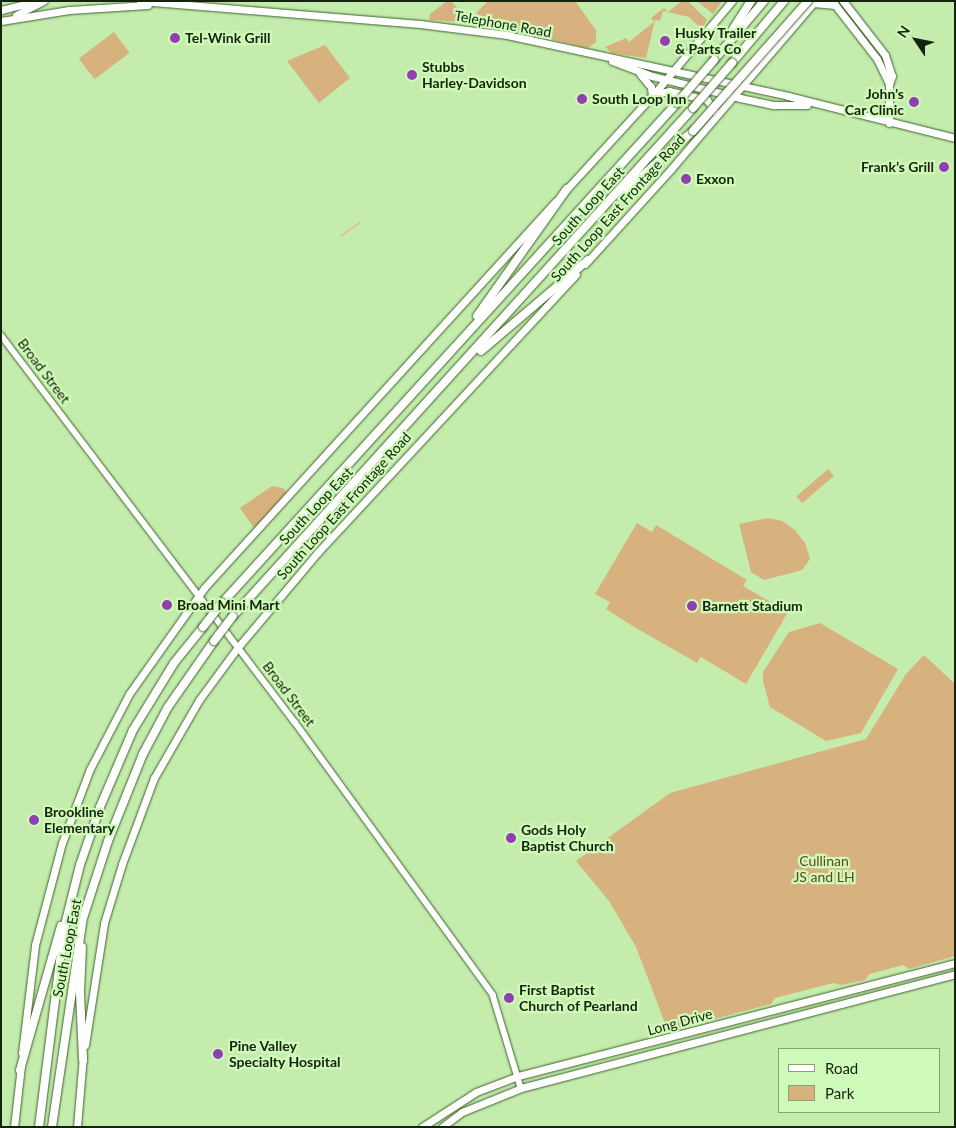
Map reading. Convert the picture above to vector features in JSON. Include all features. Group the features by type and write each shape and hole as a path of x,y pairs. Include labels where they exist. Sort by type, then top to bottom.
{"highway":[{"path":"714,60 751,1"},
{"name":"South Loop East","path":"39,1127 51,1012 75,887 100,807 133,730 174,663 222,602 677,103 764,1"},
{"name":"South Loop East","path":"52,1127 83,918 122,800 143,754 168,708 233,616 601,211 693,108 784,1"},
{"path":"601,211 693,131 812,2"},
{"path":"465,336 566,189"},
{"path":"458,370 588,260"},
{"path":"20,1070 75,887"},
{"path":"83,918 80,993 83,1060"}],"main road":[{"path":"16,6 24,1"},
{"path":"1,10 38,1"},
{"path":"2,20 44,1"},
{"name":"Telephone Road","path":"140,1 154,5"},
{"path":"14,1127 35,945 48,891 76,801 129,694 198,594 653,96 732,1"},
{"path":"843,1 884,55 892,76 889,84 890,123"},
{"path":"812,2 833,3 877,60 889,84"},
{"name":"South Loop East Frontage Road","path":"77,1127 83,1060 104,923 141,811 170,745 238,647 318,552 588,260 742,87 812,2"},
{"name":"Telephone Road","path":"2,20 69,10 154,5 468,30 674,70 955,138"},
{"name":"Telephone Road","path":"608,58 636,71 734,96 774,105 813,105"},
{"path":"636,71 647,80 653,96"},
{"path":"653,96 669,91 707,100 714,107 715,118"},
{"name":"Long Drive","path":"422,1127 476,1092 518,1076 955,963"},
{"path":"915,973 918,983"},
{"name":"Long Drive","path":"442,1127 483,1101 521,1088 955,974"},
{"path":"853,989 855,1000"},
{"path":"794,1005 797,1014"},
{"path":"730,1022 732,1032"},
{"path":"671,1037 674,1047"},
{"path":"566,1064 568,1076"}],"street":[{"name":"Broad Street","path":"1,334 238,647 494,995 521,1088"}],"green space":[{"path":"447,1 451,1 462,13 461,22 429,20 430,14"},
{"path":"488,1 575,1 596,30 596,42 588,48 499,27 476,13"},
{"path":"682,1 688,1 707,20 702,29 689,17 663,11 660,21 655,20 646,58 612,53 605,47 626,38 629,42 654,22 651,18 664,8 668,12"},
{"path":"697,1 722,1 713,14"},
{"path":"114,32 130,53 95,79 79,58"},
{"path":"325,45 350,78 319,103 287,61"},
{"path":"828,469 834,476 802,503 796,497"},
{"path":"272,486 283,488 287,493 254,528 240,508"},
{"path":"768,518 782,521 795,530 805,543 810,559 802,570 764,580 751,572 739,524"},
{"name":"Barnett Stadium","path":"637,523 652,532 656,525 747,580 743,586 788,612 746,684 701,657 697,663 631,625 606,609 610,602 595,594"},
{"path":"820,623 898,669 861,733 826,741 770,707 763,681 763,672 789,632"},
{"name":"Cullinan JS and LH","path":"924,655 955,684 955,956 909,969 903,965 870,974 865,980 841,985 833,983 775,998 771,1004 668,1031 636,947 609,901 576,861 670,793 866,739 906,674"}],"waterway":[{"path":"444,1 460,20"},
{"path":"340,236 359,222"}],"place":[{"name":"Tel-Wink Grill","path":"175,38"},
{"name":"Husky Trailer & Parts Co","path":"665,41"},
{"name":"Stubbs Harley-Davidson","path":"412,75"},
{"name":"South Loop Inn","path":"582,99"},
{"name":"John’s Car Clinic","path":"914,102"},
{"name":"Frank’s Grill","path":"944,167"},
{"name":"Exxon","path":"686,179"},
{"name":"Broad Mini Mart","path":"167,605"},
{"name":"Barnett Stadium","path":"692,606"},
{"name":"Brookline Elementary","path":"34,820"},
{"name":"Gods Holy Baptist Church","path":"511,838"},
{"name":"First Baptist Church of Pearland","path":"509,998"},
{"name":"Pine Valley Specialty Hospital","path":"218,1054"}]}
